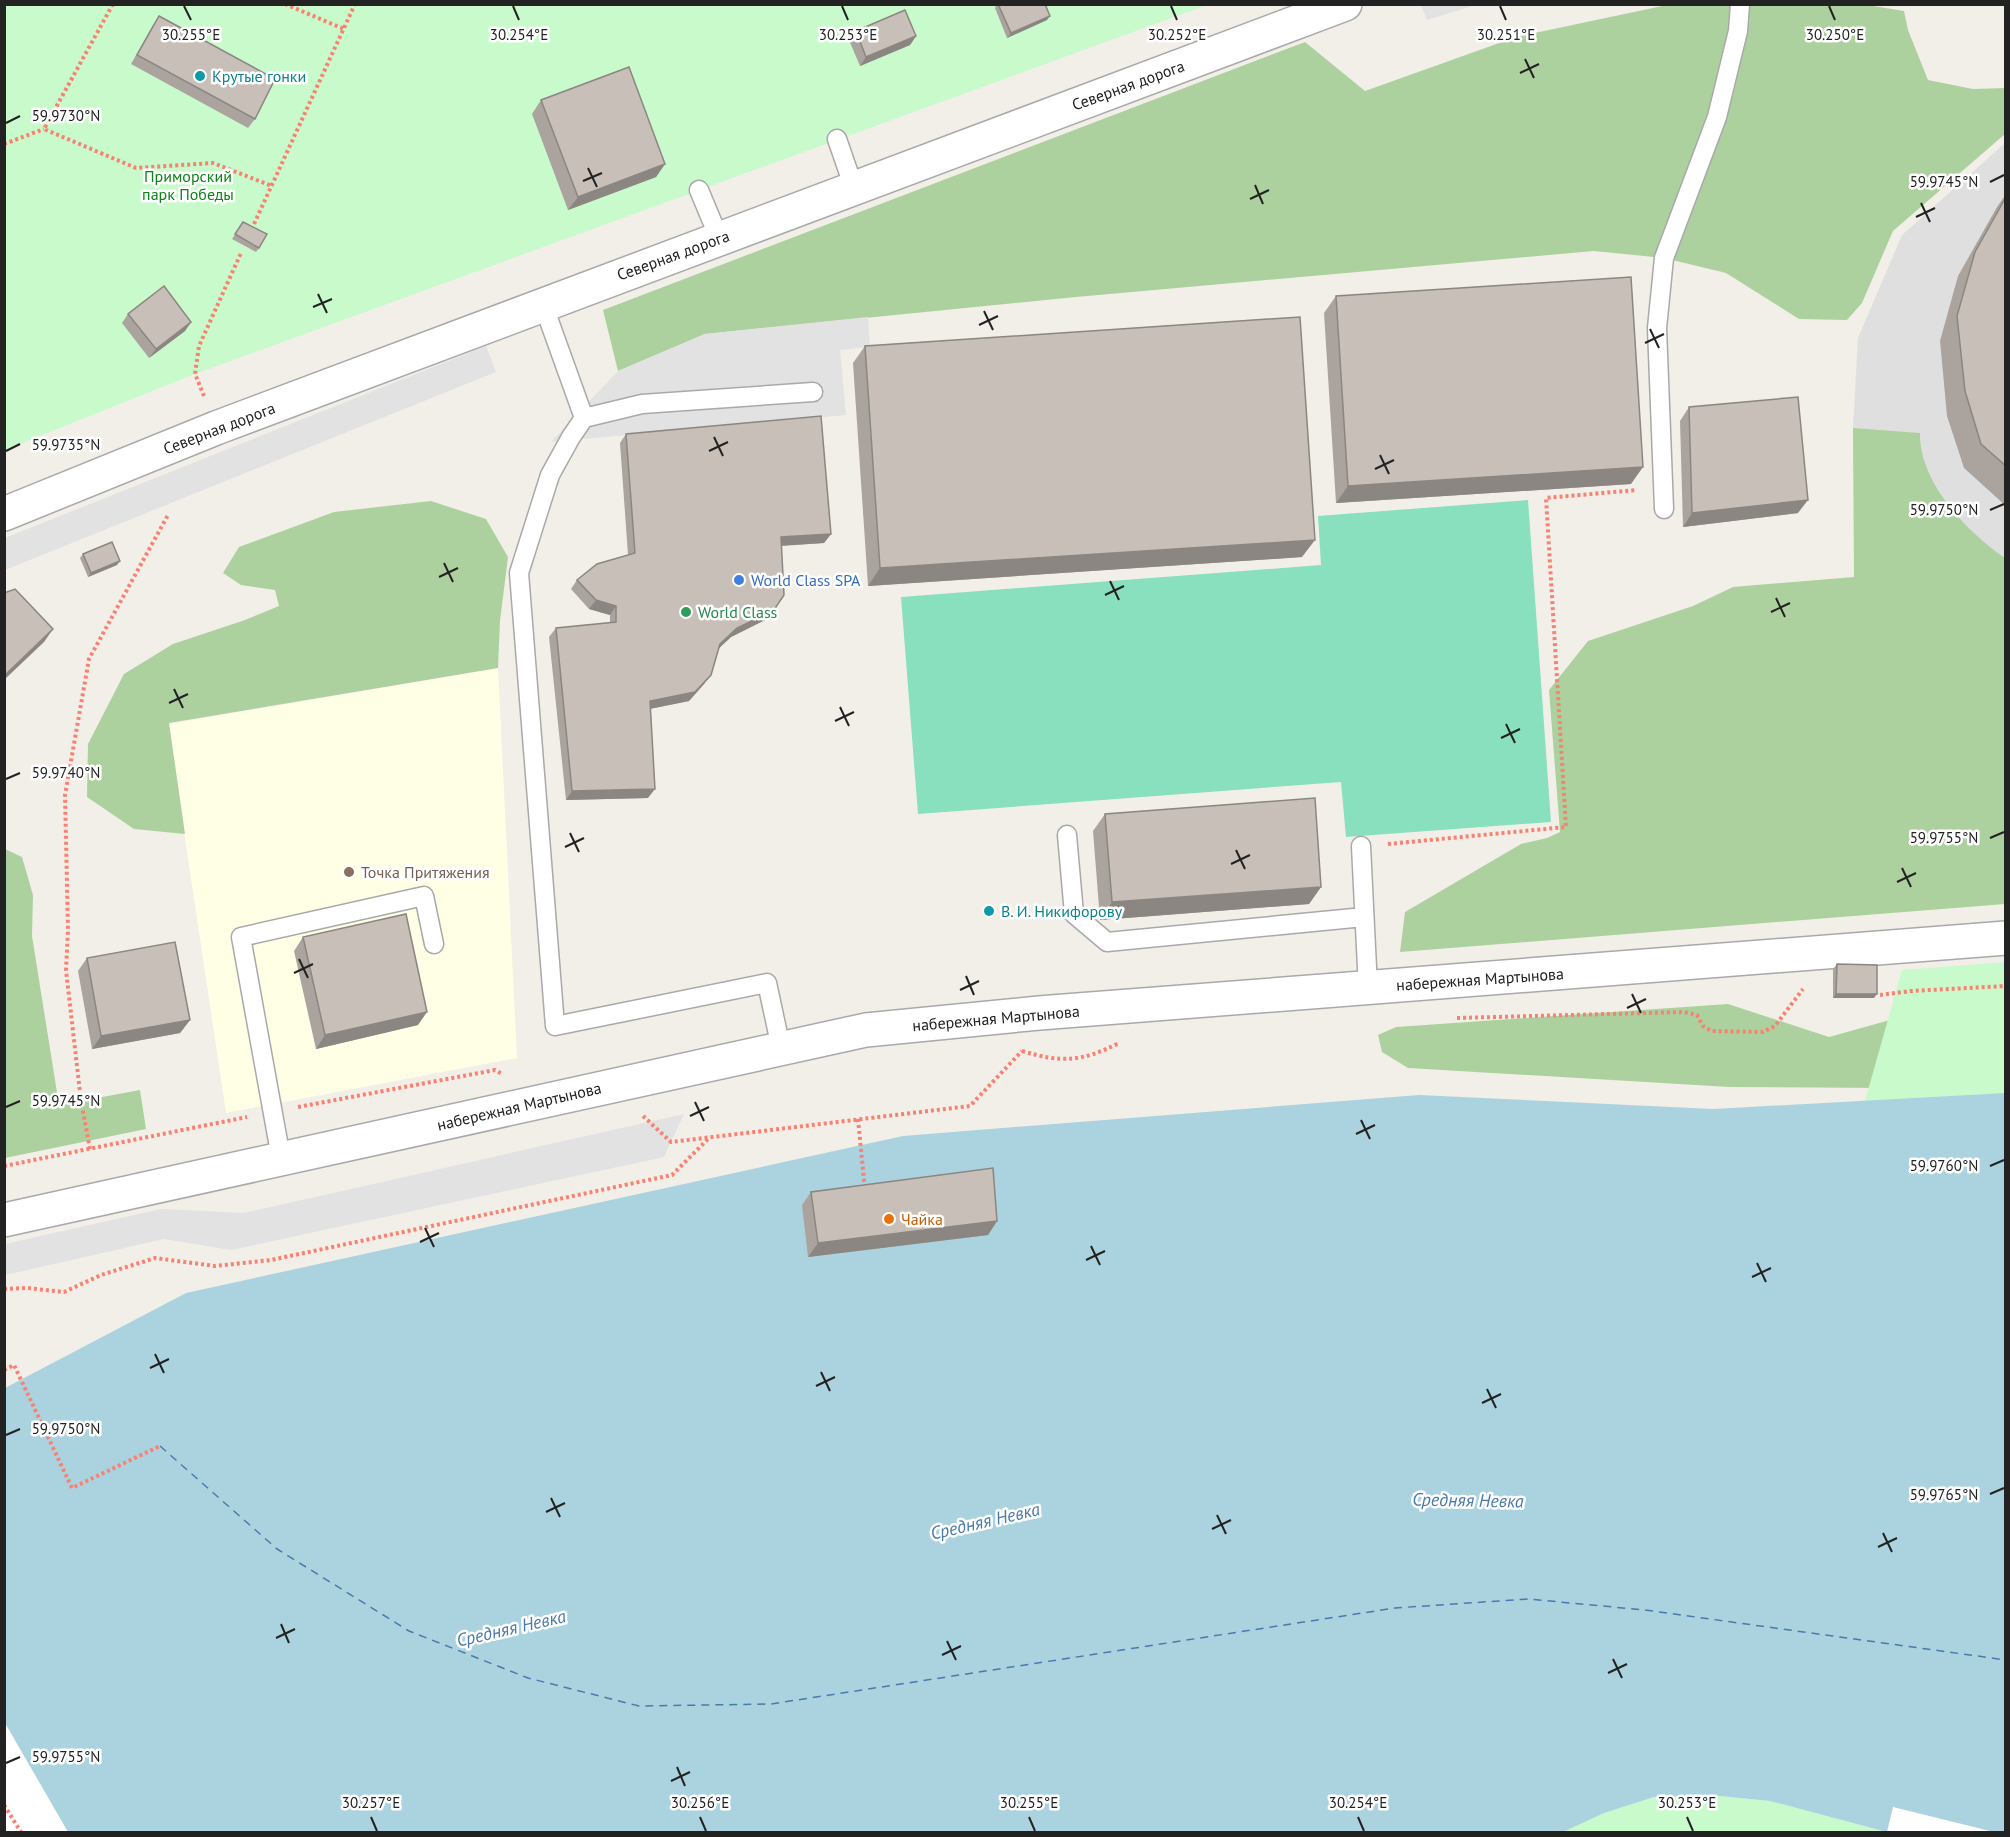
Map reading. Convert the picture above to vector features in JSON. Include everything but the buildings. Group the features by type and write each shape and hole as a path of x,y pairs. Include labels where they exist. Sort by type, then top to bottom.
{"street":[{"name":"Северная дорога","path":"4,514 216,428 854,188 1312,10 1345,4"},
{"name":"набережная Мартынова","path":"4,1220 780,1048 877,1029 1039,1013 2006,938"}],"lane":[{"path":"1664,508 1657,328 1664,258 1718,117 1738,31 1740,4"},
{"path":"837,139 854,188"},
{"path":"699,190 719,238"},
{"path":"543,304 584,418"},
{"path":"780,1048 767,983 555,1026 519,573 550,475 584,418 642,404 813,392"},
{"path":"1067,836 1074,914 1107,942 1364,917"},
{"path":"1361,846 1368,988"},
{"path":"281,1158 241,937 424,896 434,944"}],"path":[{"path":"4,144 44,129 113,4"},
{"path":"285,4 344,29"},
{"path":"254,224 355,4"},
{"path":"44,129 136,168 213,163 272,186"},
{"path":"195,374 199,346 242,253"},
{"path":"1361,846 1566,827 1546,498 1640,489"},
{"path":"90,1149 81,1101 66,970 68,930 65,795 89,659 168,515"},
{"path":"1456,1018 1684,1012 1696,1015 1703,1026 1711,1031 1763,1032 1775,1026 1795,997 1809,986"},
{"path":"1880,995 2006,986"},
{"path":"1022,1051 1047,1059 1077,1060 1126,1040"},
{"path":"671,1142 970,1106 1029,1043"},
{"path":"858,1119 866,1197"},
{"path":"4,1289 27,1288 64,1292 101,1275 155,1258 215,1266 271,1260 672,1175 710,1137"},
{"path":"4,1370 14,1365 72,1488 160,1446"},
{"path":"4,1805 21,1833"}],"shaded area":[{"path":"1421,5 1476,5 1427,20"},
{"path":"2005,143 2005,581 1855,577 1853,428 1858,338 1902,235"},
{"path":"868,317 870,347 840,350 846,415 551,442 618,371 705,334"},
{"path":"486,346 496,372 5,570 5,538"},
{"name":"Точка Притяжения","path":"498,668 517,1058 226,1113 168,724"},
{"path":"684,1114 664,1157 231,1250 164,1239 5,1275 5,1244 161,1209 244,1213"}],"green space":[{"path":"1861,4 1904,11 1908,30 1928,80 1973,89 2005,88 2005,134 1893,231 1862,303 1847,320 1799,319 1726,273 1664,258 1594,251 1076,297 705,334 618,371 603,310 1305,42 1365,91 1516,37 1667,5"},
{"name":"Приморский парк Победы","path":"4,5 1207,5 195,374 5,450"},
{"path":"1853,428 1920,433 1922,451 1936,487 1961,520 2005,558 2005,904 1400,952 1405,912 1521,844 1547,838 1560,832 1549,690 1588,641 1693,606 1733,587 1854,577"},
{"path":"1528,500 1551,822 1346,837 1341,782 918,814 901,597 1321,565 1318,516"},
{"path":"431,501 486,519 508,557 500,621 498,668 169,723 185,834 134,829 87,797 88,744 124,674 173,644 279,606 275,590 241,585 223,573 239,547 334,512"},
{"path":"5,849 22,857 33,895 32,936 59,1105 140,1090 146,1129 5,1158"},
{"path":"2005,962 2005,1093 1865,1101 1902,970"},
{"path":"1728,1004 1829,1037 1890,1020 1885,1088 1729,1087 1408,1068 1382,1052 1378,1035 1396,1027"},
{"path":"1710,1795 1770,1801 1887,1832 1563,1832 1604,1813 1654,1797"}],"water":[{"name":"Средняя Невка","path":"2005,1093 2005,1832 1887,1832 1770,1801 1710,1795 1654,1797 1604,1813 1563,1832 5,1832 5,1388 186,1293 903,1136 1419,1095 1713,1109"}],"pier":[{"path":"5,1723 68,1832 5,1832"},
{"path":"1893,1807 1994,1832 1887,1832"}],"ferry route":[{"path":"160,1446 277,1549 409,1631 528,1678 639,1706 771,1704 1395,1608 1528,1599 1645,1610 2006,1660"}],"place":[{"name":"Крутые гонки","path":"200,76"},
{"name":"World Class SPA","path":"739,580"},
{"name":"World Class","path":"686,612"},
{"name":"Точка Притяжения","path":"349,872"},
{"name":"В. И. Никифорову","path":"989,911"},
{"name":"Чайка","path":"889,1219"}]}
